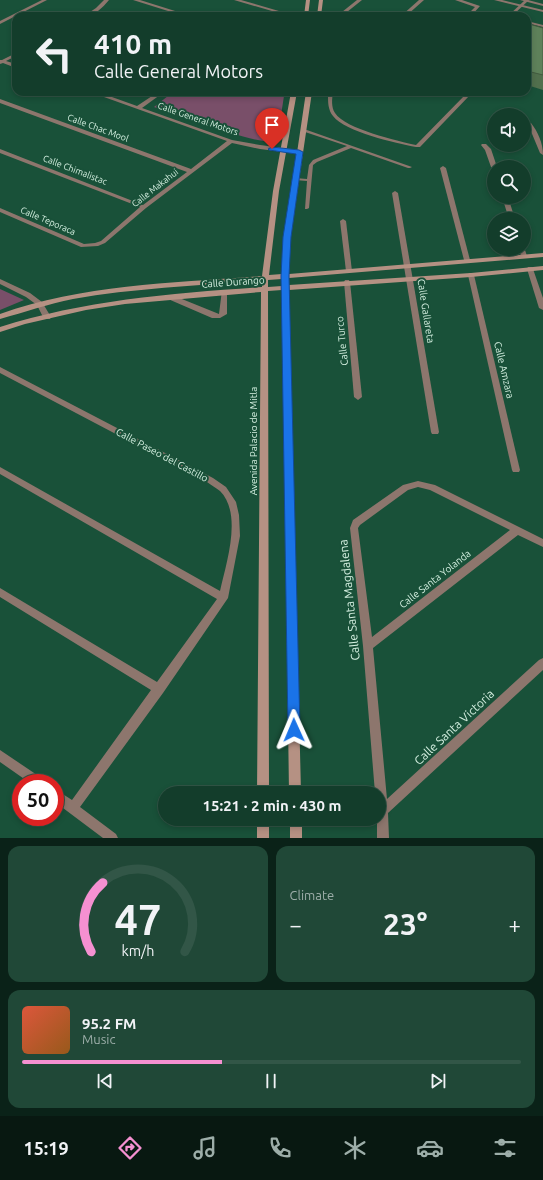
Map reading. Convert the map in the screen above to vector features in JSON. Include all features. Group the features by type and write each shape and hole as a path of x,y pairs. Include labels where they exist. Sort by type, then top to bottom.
{"main road":[{"path":"306,12 308,0"},
{"path":"320,12 321,0"},
{"name":"Avenida Palacio de Mitla","path":"263,786 265,278 273,207 293,96"},
{"path":"295,786 285,276 287,237 308,96"},
{"name":"Calle Durango","path":"531,253 543,254"},
{"name":"Calle Durango","path":"0,317 40,304 77,296 119,290 408,266 495,256"},
{"name":"Calle Durango","path":"0,330 24,322 86,308 170,297 347,282 471,275 543,268"},
{"path":"263,826 263,838"},
{"path":"296,826 296,838"}],"street":[{"path":"22,12 45,0"},
{"path":"93,12 107,0"},
{"path":"135,0 176,12"},
{"path":"236,0 280,12"},
{"path":"344,12 360,0"},
{"path":"408,12 422,0"},
{"path":"457,0 478,6 472,12"},
{"path":"496,0 543,12"},
{"path":"525,0 543,5"},
{"path":"0,23 12,17"},
{"path":"1,62 12,56"},
{"path":"1,62 12,65"},
{"name":"Calle General Motors","path":"105,96 231,141 283,151 299,152"},
{"path":"139,107 155,96"},
{"name":"Calle Chac Mool","path":"0,101 191,171"},
{"path":"531,126 543,153"},
{"name":"Calle Makahui","path":"90,246 103,242 144,207 231,141"},
{"path":"484,145 488,149 492,160"},
{"name":"Calle Chimalistac","path":"0,151 144,207"},
{"path":"443,168 467,260"},
{"name":"Calle Gallareta","path":"395,193 435,432"},
{"name":"Calle Teporaca","path":"0,210 83,246 90,246"},
{"path":"343,221 348,271"},
{"path":"530,269 543,308"},
{"name":"Calle Amzara","path":"471,275 516,470"},
{"path":"0,281 28,295 40,304 47,317"},
{"name":"Calle Turco","path":"347,282 358,397"},
{"path":"170,297 215,316 220,316 223,314 224,292"},
{"name":"Calle Paseo del Castillo","path":"0,370 210,480 223,489 232,502 236,515 236,536 223,598 73,808"},
{"path":"0,470 223,598"},
{"name":"Calle Santa Magdalena","path":"380,786 368,646 354,528 356,523 406,487 418,484 432,487 543,543"},
{"name":"Calle Santa Yolanda","path":"368,646 517,530"},
{"path":"0,592 159,689"},
{"name":"Calle Santa Victoria","path":"386,807 543,663"},
{"path":"0,755 26,774"},
{"path":"64,802 112,838"},
{"name":"Calle Santa Magdalena","path":"383,826 383,838"}],"lane":[{"path":"514,12 525,0"},
{"path":"531,23 543,26"},
{"path":"330,96 332,112 339,120 388,140 416,146 418,146 434,131 468,96"},
{"path":"303,130 410,168"},
{"path":"307,208 308,180 311,165 315,161 348,147"},
{"path":"295,180 308,180"}],"shaded area":[{"path":"168,96 284,96 277,141 268,142 237,135 154,107"},
{"path":"0,289 24,300 0,310"}],"building":[{"path":"531,25 543,28 543,75 531,72"}],"route":[{"path":"272,149 299,152 285,254 294,730"}]}
